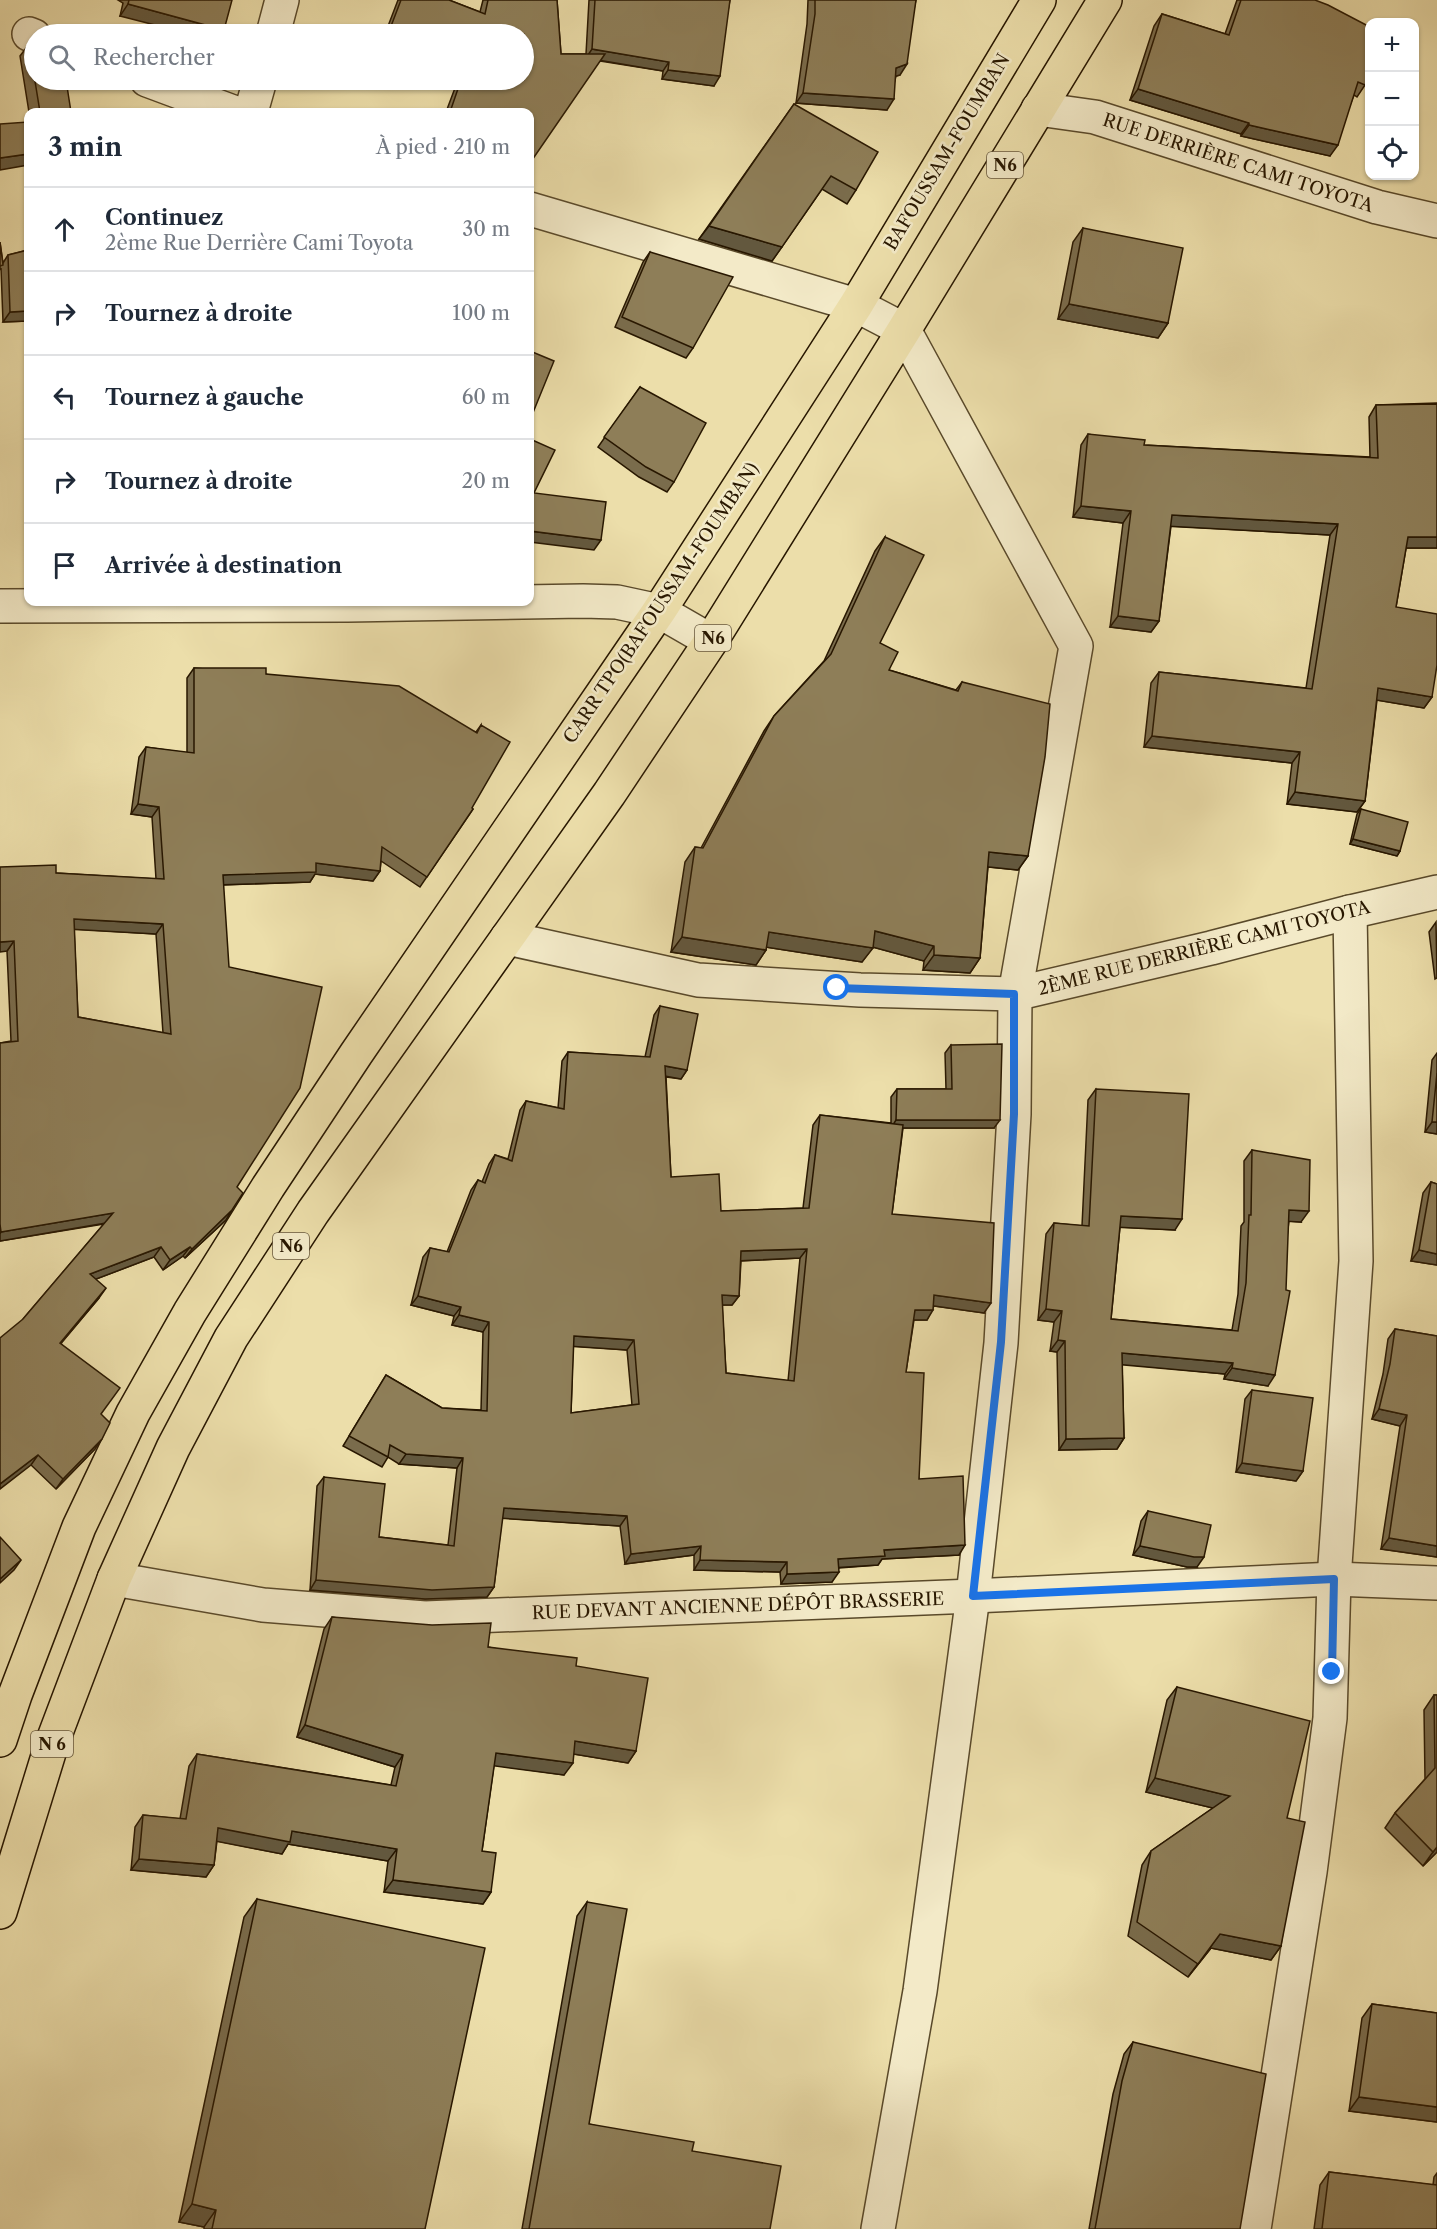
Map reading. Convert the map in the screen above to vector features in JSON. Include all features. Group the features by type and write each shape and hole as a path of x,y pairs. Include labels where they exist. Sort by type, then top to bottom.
{"highway":[{"name":"BAFOUSSAM-FOUMBAN","path":"856,305 1039,0"},
{"name":"N6","path":"114,1579 173,1448 231,1338 313,1212 609,794 711,641 1105,0"},
{"name":"CARR TPO(BAFOUSSAM-FOUMBAN)","path":"0,1740 79,1527 133,1413 190,1312 268,1187 356,1054 659,611 856,305"},
{"name":"N 6","path":"0,1912 4,1879 114,1579"}],"street":[{"path":"276,24 282,0"},
{"path":"174,90 222,108"},
{"path":"252,108 257,90"},
{"name":"RUE DERRIÈRE CAMI TOYOTA","path":"1038,109 1095,117 1377,207 1437,221"},
{"path":"534,210 856,305 904,330 1076,646 1014,994 1014,1114 1001,1342 973,1596 920,1992 878,2229"},
{"path":"534,602 617,602 659,611 711,641"},
{"path":"0,606 24,606"},
{"name":"2ÈME RUE DERRIÈRE CAMI TOYOTA","path":"507,938 698,980 860,990 1014,994 1437,892"},
{"path":"1254,2229 1310,1872 1330,1719 1334,1579 1356,1261 1350,912"},
{"name":"RUE DEVANT ANCIENNE DÉPÔT BRASSERIE","path":"114,1579 263,1605 425,1618 1334,1579 1437,1583"}],"building":[{"path":"129,0 232,0 226,24 202,24 128,4"},
{"path":"401,0 449,0 485,14 488,0 557,0 561,54 605,54 534,157 534,108 451,108 458,90 534,90 534,24 392,24"},
{"path":"595,0 730,0 720,76 668,70 669,62 592,49"},
{"path":"815,0 916,0 907,64 896,68 894,99 803,93"},
{"path":"1241,0 1315,0 1365,24 1365,85 1358,82 1338,145 1249,125 1249,123 1138,89 1162,14 1229,35"},
{"path":"37,90 68,90 70,108 39,108"},
{"path":"794,104 878,152 856,190 831,176 782,247 709,226"},
{"path":"24,122 24,155 0,158 0,124"},
{"path":"1083,228 1183,248 1168,323 1069,304"},
{"path":"0,242 3,265 0,266"},
{"path":"24,251 24,311 10,312 8,255"},
{"path":"650,252 733,277 693,348 622,317"},
{"path":"534,353 554,361 534,410"},
{"path":"640,387 706,423 674,482 646,467 604,437"},
{"path":"1437,404 1437,537 1408,537 1396,607 1437,614 1437,665 1432,697 1378,688 1365,801 1295,792 1300,752 1152,736 1159,672 1312,689 1338,524 1172,515 1159,621 1118,616 1131,511 1081,506 1088,434 1145,440 1144,445 1378,458 1376,405"},
{"path":"534,441 555,450 534,493"},
{"path":"534,493 606,502 601,540 534,532"},
{"path":"885,537 924,555 880,643 898,652 889,670 958,691 962,682 1050,704 1045,757 1028,856 989,852 980,958 934,955 934,946 875,931 873,948 769,932 766,950 682,937 695,847 703,848 774,716 831,654"},
{"path":"194,668 266,668 266,674 399,686 477,733 481,725 510,742 473,809 427,877 382,847 380,871 316,863 316,872 223,875 229,967 322,987 300,1088 237,1187 243,1193 232,1210 192,1249 190,1247 170,1260 161,1247 90,1274 106,1288 60,1343 120,1388 101,1414 110,1423 102,1439 63,1479 38,1455 0,1484 0,1338 23,1319 113,1213 1,1232 0,1043 18,1041 14,941 0,942 0,867 56,865 56,873 164,879 159,807 138,804 146,747 194,753","holes":["74,919 163,924 171,1034 78,1017"]},
{"path":"1361,809 1408,822 1400,851 1353,839"},
{"path":"660,1006 698,1014 687,1070 665,1066 671,1177 719,1174 721,1211 809,1208 820,1115 903,1125 892,1214 994,1223 991,1303 934,1295 933,1310 915,1310 906,1372 924,1373 919,1479 963,1476 965,1545 884,1550 885,1556 838,1559 839,1572 787,1574 787,1562 700,1560 701,1546 631,1554 627,1516 504,1508 494,1587 432,1590 316,1580 324,1477 385,1484 379,1537 454,1546 463,1458 406,1454 390,1445 388,1457 349,1436 386,1375 442,1408 487,1411 489,1322 459,1315 461,1307 418,1296 430,1248 449,1252 478,1180 485,1183 495,1155 512,1161 526,1101 564,1109 568,1052 650,1057","holes":["807,1249 794,1381 726,1373 722,1295 739,1296 741,1251","574,1336 634,1340 639,1404 571,1413"]},
{"path":"1002,1044 1000,1120 896,1120 897,1089 952,1089 951,1045"},
{"path":"1437,1073 1437,1122 1432,1122"},
{"path":"1096,1089 1189,1094 1182,1219 1121,1216 1111,1319 1238,1331 1246,1283 1249,1215 1251,1215 1252,1150 1310,1160 1309,1211 1289,1210 1286,1290 1290,1291 1275,1375 1232,1368 1233,1363 1122,1353 1124,1438 1066,1439 1065,1341 1058,1340 1062,1311 1046,1309 1054,1223 1089,1226"},
{"path":"1431,1182 1437,1184 1437,1254 1419,1250"},
{"path":"1395,1329 1437,1336 1437,1546 1389,1538 1407,1415 1379,1409 1390,1364"},
{"path":"1252,1390 1313,1398 1303,1471 1242,1463"},
{"path":"1148,1511 1211,1525 1204,1557 1140,1546"},
{"path":"0,1537 21,1560 0,1579"},
{"path":"332,1617 432,1625 491,1623 488,1647 577,1658 576,1666 648,1678 636,1751 575,1741 573,1763 496,1753 482,1851 496,1853 491,1892 393,1880 397,1849 292,1831 290,1842 218,1828 214,1865 139,1859 143,1815 186,1819 197,1754 396,1786 403,1755 305,1725"},
{"path":"1177,1687 1310,1721 1287,1818 1305,1822 1281,1946 1220,1934 1198,1964 1137,1922 1151,1851 1230,1796 1155,1778"},
{"path":"1434,1695 1437,1695 1437,1847 1433,1852 1395,1813 1435,1768"},
{"path":"257,1899 485,1948 425,2229 212,2229 216,2210 192,2204"},
{"path":"587,1902 627,1909 589,2124 694,2142 692,2151 781,2166 770,2229 529,2229"},
{"path":"1372,2004 1437,2013 1437,2107 1359,2097"},
{"path":"1133,2042 1266,2074 1240,2229 1095,2229 1122,2081"},
{"path":"1329,2172 1437,2185 1437,2229 1322,2229"}],"route":[{"path":"837,988 1014,994 1014,1114 1001,1342 973,1596 1334,1579 1332,1672"}]}
